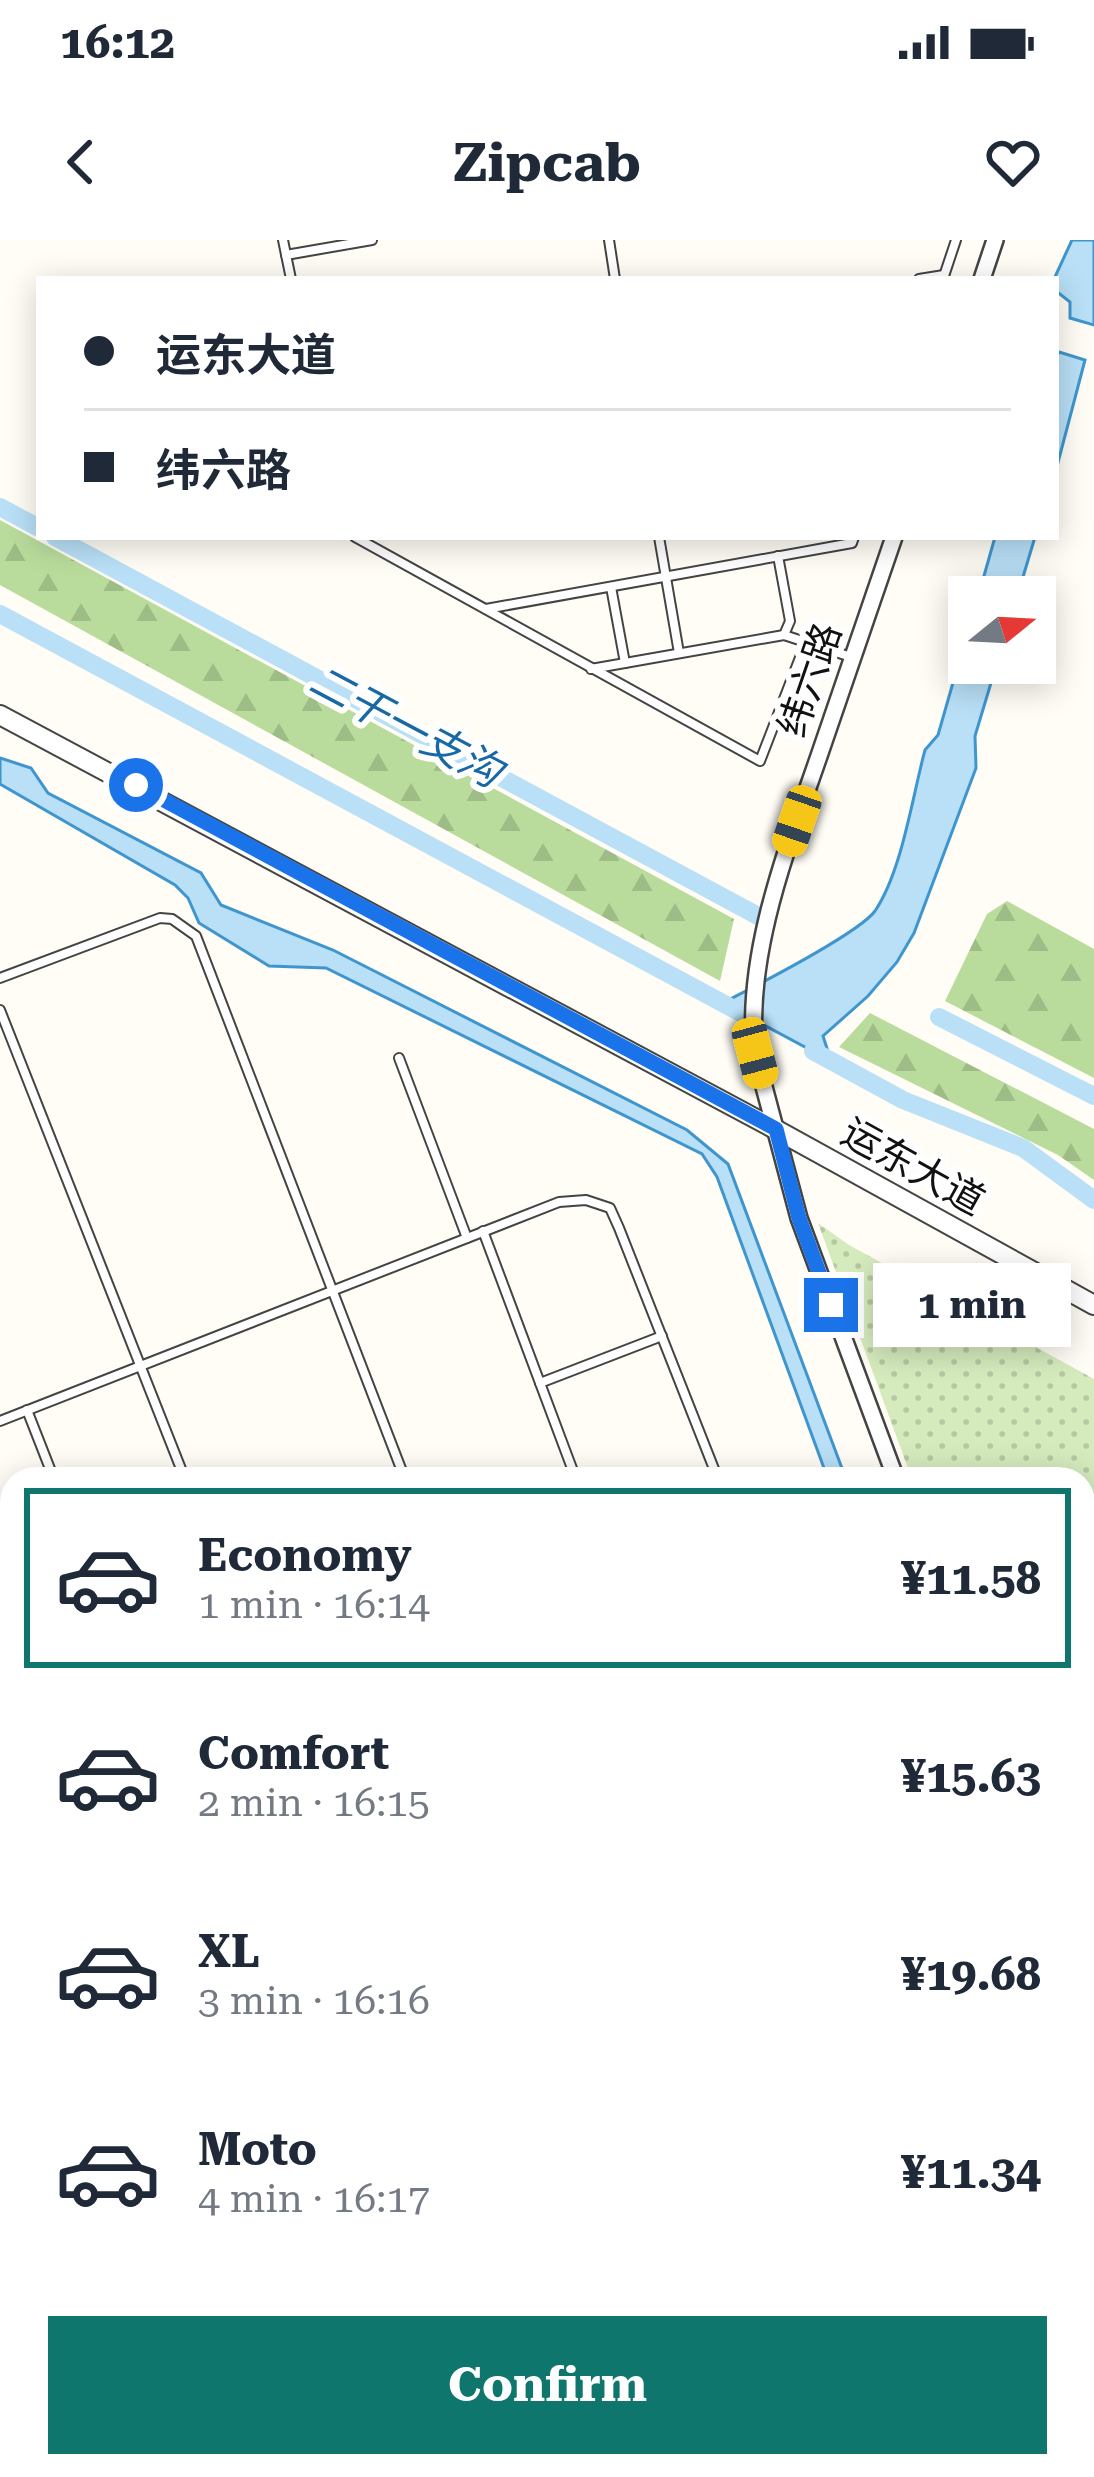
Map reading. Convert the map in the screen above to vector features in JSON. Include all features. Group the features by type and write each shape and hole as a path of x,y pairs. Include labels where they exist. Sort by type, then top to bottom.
{"street":[{"path":"983,276 995,240"},
{"name":"纬六路","path":"776,1129 755,1053 755,1004 773,905 789,844 893,540"},
{"name":"运东大道","path":"0,715 776,1129 1094,1305"},
{"path":"776,1129 799,1218 892,1467"}],"lane":[{"path":"283,240 290,276"},
{"path":"286,255 372,240"},
{"path":"609,240 615,276"},
{"path":"944,276 953,244"},
{"path":"360,540 760,761 806,642"},
{"path":"659,540 680,653"},
{"path":"484,609 852,544 853,540"},
{"path":"778,556 790,621 784,635"},
{"path":"611,586 625,663"},
{"path":"591,669 784,635 853,657"},
{"path":"0,978 160,918 172,919 196,936 400,1467"},
{"path":"0,1010 180,1467"},
{"path":"400,1058 467,1238"},
{"path":"0,1420 559,1202 586,1200 610,1208 713,1467"},
{"path":"483,1231 572,1467"},
{"path":"540,1383 662,1336"},
{"path":"27,1410 49,1467"}],"green space":[{"path":"0,520 734,919 720,981 0,585"},
{"path":"1007,901 1094,949 1094,1078 945,1001 987,914"},
{"path":"870,1013 1094,1129 1094,1180 1058,1155 839,1047"},
{"path":"818,1223 849,1245 1094,1379 1094,1467 908,1467"}],"water":[{"path":"1072,240 1094,240 1094,325 1070,318 1070,302 1059,293 1055,276"},
{"path":"1059,352 1085,360 1059,459"},
{"path":"994,540 1034,540 1023,576 984,576"},
{"path":"953,684 991,684 975,736 976,768 914,933 868,996 823,1036 831,1061 723,1003 827,946 875,911 899,855 925,750 938,735"},
{"path":"0,758 31,768 48,793 201,873 221,905 333,950 687,1130 728,1164 842,1467 824,1467 717,1177 702,1154 326,968 269,966 199,923 188,898 175,885 0,784"}],"waterway":[{"name":"二干一支沟","path":"0,507 36,526"},
{"name":"二干一支沟","path":"61,540 758,916"},
{"path":"0,614 741,1013"},
{"name":"二干一支沟","path":"939,1017 1094,1096"},
{"path":"813,1051 903,1100 1023,1148 1094,1200"}],"route":[{"path":"136,785 776,1129 799,1218 831,1305"}]}
